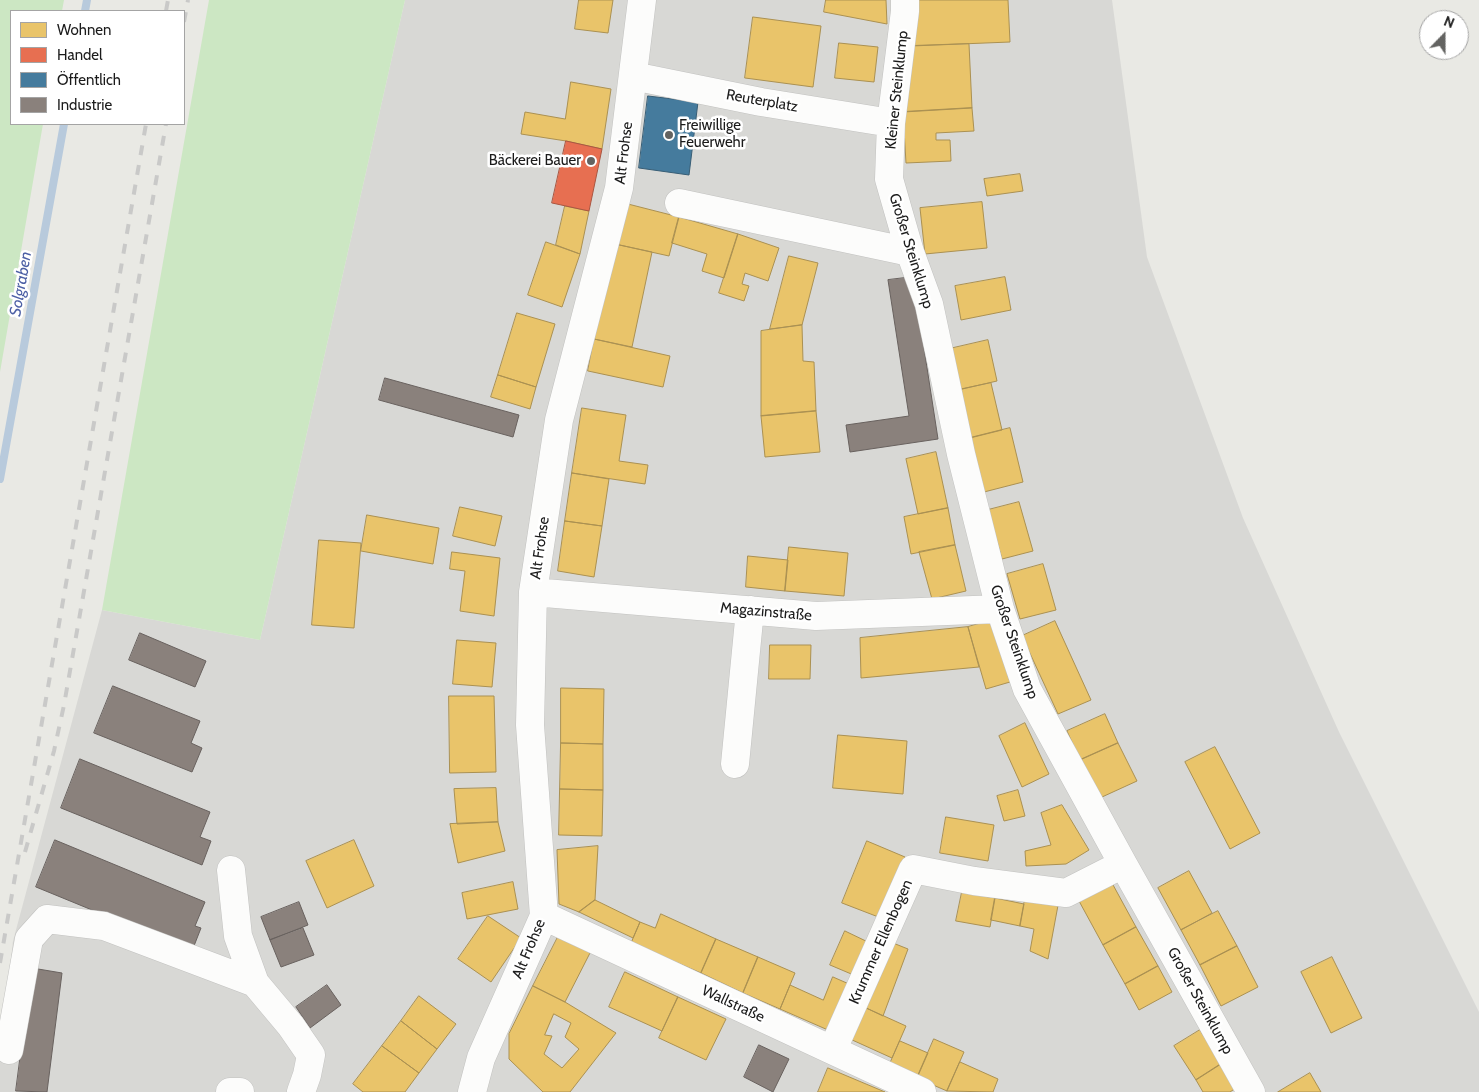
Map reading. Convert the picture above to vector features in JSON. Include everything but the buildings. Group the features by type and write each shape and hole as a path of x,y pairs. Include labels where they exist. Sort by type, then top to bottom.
{"street":[{"name":"Alt Frohse","path":"472,1092 481,1058 544,916 530,724 534,592 559,420 619,188 642,0"},
{"name":"Kleiner Steinklump","path":"889,179 891,123 905,11 904,0"},
{"name":"Reuterplatz","path":"633,76 761,102 891,123"},
{"name":"Großer Steinklump","path":"889,179 910,252 929,304 960,454 1000,609 1027,689 1251,1092"},
{"path":"679,203 910,252"},
{"name":"Magazinstraße","path":"534,592 816,616 1000,609"},
{"path":"735,764 750,610"},
{"name":"Krummer Ellenbogen","path":"833,1049 913,869 974,881 1066,892 1123,864"},
{"path":"232,870 238,936 255,982 291,1026 311,1055 301,1092"},
{"name":"Wallstraße","path":"544,916 922,1092"},
{"path":"9,1050 29,939 47,919 104,926 255,982"},
{"path":"230,1092 240,1092"}],"shaded area":[{"path":"405,0 1112,0 1147,257 1243,518 1339,732 1479,1012 1479,1092 0,1092 0,1054 13,941 102,610 260,640"}],"green space":[{"path":"0,0 64,0 62,10 10,10 10,125 43,125 0,372"},
{"path":"209,0 405,0 260,640 102,610"}],"waterway":[{"name":"Solgraben","path":"85,10 87,0"},
{"name":"Solgraben","path":"0,479 64,125"}],"railway":[{"path":"166,10 168,0"},
{"path":"185,16 188,0"},
{"path":"0,963 146,125"},
{"path":"25,852 54,751 64,705 166,125"}],"place":[{"name":"Freiwillige Feuerwehr","path":"669,135"},
{"name":"Bäckerei Bauer","path":"591,161"}]}
